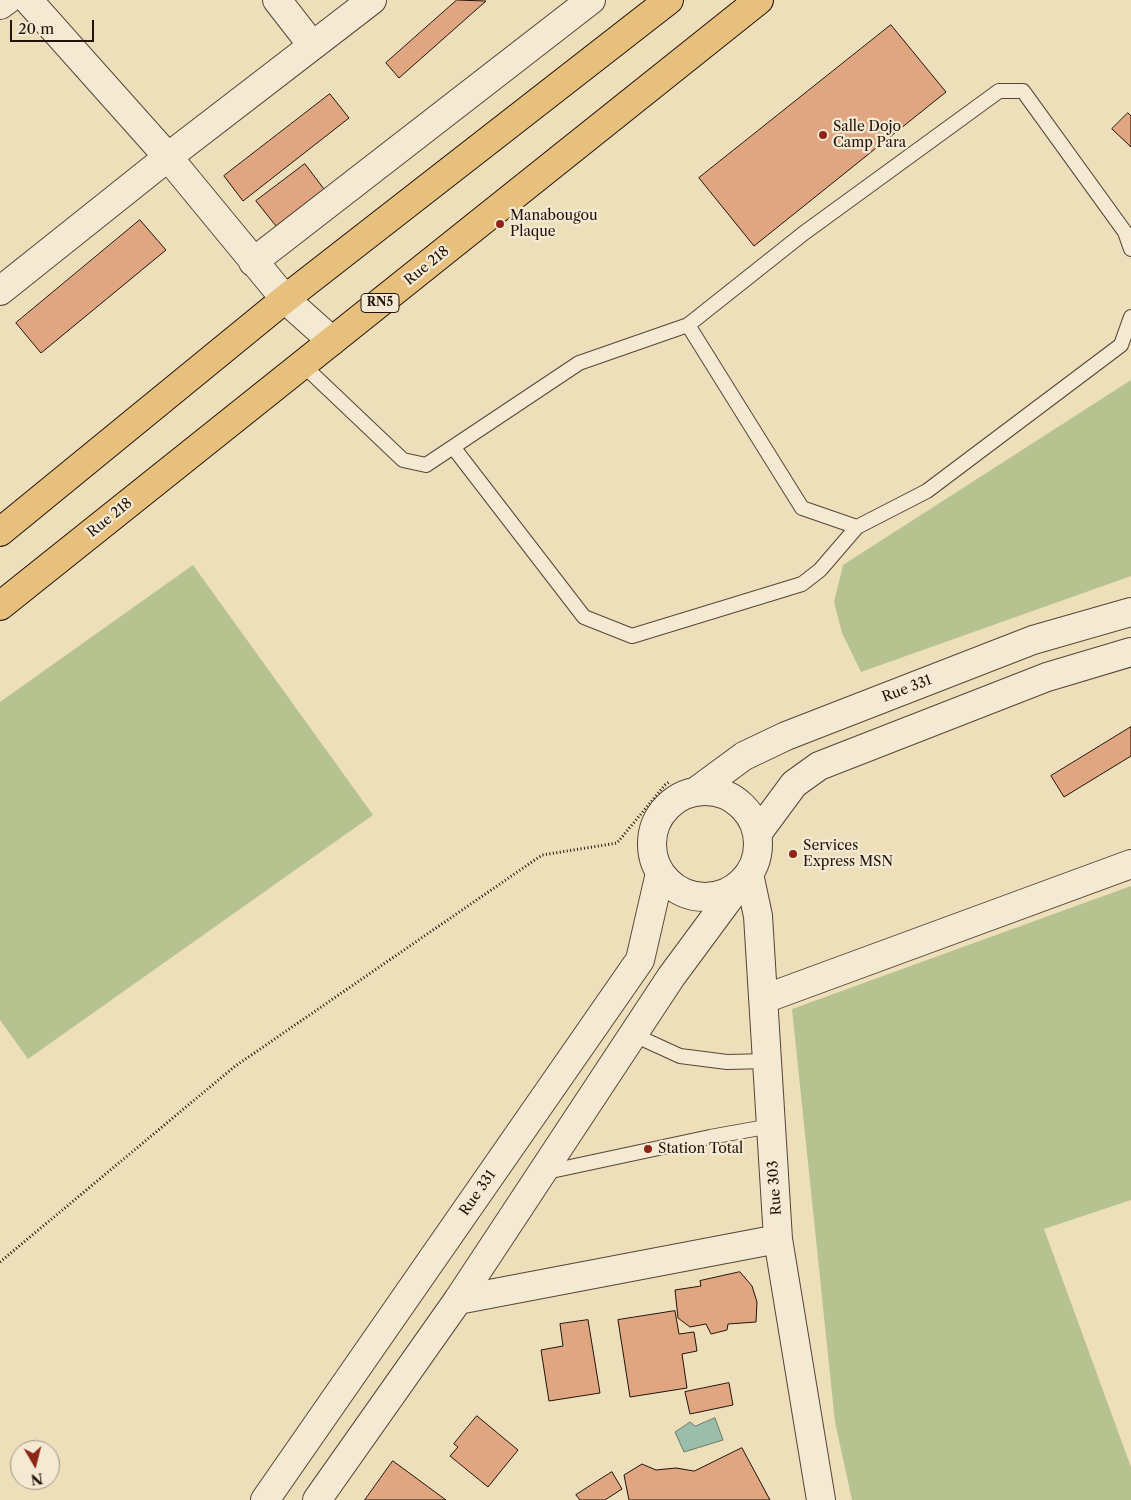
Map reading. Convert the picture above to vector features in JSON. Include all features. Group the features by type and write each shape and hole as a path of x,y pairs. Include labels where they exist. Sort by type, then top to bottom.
{"highway":[{"path":"0,532 285,298 669,0"},
{"name":"Rue 218","path":"0,606 759,0"}],"street":[{"path":"0,5 6,0"},
{"path":"28,0 168,156 253,262 285,298 332,341"},
{"path":"277,0 312,46"},
{"path":"0,291 168,156 372,0"},
{"path":"253,262 591,0"},
{"name":"Rue 331","path":"685,786 786,736 1033,640 1131,612"},
{"path":"758,834 794,784 819,766 1047,677 1131,652"},
{"path":"316,1500 458,1300 671,977 742,881 757,855 758,834 750,815 735,800 716,792 685,786 676,800 661,814 653,833 653,854 660,873 674,888 694,896 714,896 742,881"},
{"path":"764,999 1131,864"},
{"name":"Rue 331","path":"265,1500 640,960 660,873"},
{"name":"Rue 303","path":"742,881 758,916 778,1239 822,1500"},
{"path":"458,1300 778,1239"}],"lane":[{"path":"303,365 403,460 426,465 579,363 688,325 804,233 999,91 1023,92 1125,232 1131,249"},
{"path":"453,448 584,617 632,636 802,584 820,570 857,527 927,491 1121,345 1131,318"},
{"path":"688,325 802,508 857,527"},
{"path":"634,1034 680,1056 727,1062 768,1061"},
{"path":"542,1173 771,1126"}],"path":[{"path":"0,1262 234,1067 542,855 617,843 665,785 685,786"}],"shaded area":[{"path":"1131,380 1131,576 861,672 842,633 834,602 843,565"},
{"path":"193,565 373,815 28,1059 0,1020 0,702"},
{"path":"1131,886 1131,1200 1044,1229 1131,1467 1131,1500 852,1500 835,1422 792,1009"},
{"path":"715,1418 723,1440 684,1452 675,1432 690,1422 695,1426"}],"building":[{"path":"457,0 486,1 399,78 386,63"},
{"name":"Salle Dojo Camp Para","path":"891,25 946,92 754,246 699,178"},
{"path":"330,94 349,118 243,201 224,176"},
{"path":"1128,113 1131,116 1131,147 1112,129"},
{"path":"305,164 324,189 276,226 256,201"},
{"path":"140,220 166,250 41,353 16,323"},
{"path":"1131,727 1131,756 1064,797 1051,776"},
{"path":"740,1272 752,1286 757,1302 756,1322 728,1324 727,1330 711,1334 706,1324 690,1327 678,1318 675,1290 701,1286 700,1281"},
{"path":"675,1311 679,1334 694,1332 697,1351 682,1354 687,1388 630,1397 618,1320"},
{"path":"588,1320 600,1393 549,1401 541,1350 563,1346 560,1324"},
{"path":"729,1383 733,1405 690,1414 685,1392"},
{"path":"477,1416 518,1450 488,1487 450,1456 458,1447 454,1444"},
{"path":"742,1448 770,1500 629,1500 624,1475 642,1464 656,1470 676,1468 694,1471"},
{"path":"393,1461 446,1500 365,1500"},
{"path":"612,1472 622,1489 605,1500 580,1500 576,1495"}],"place":[{"name":"Salle Dojo Camp Para","path":"823,135"},
{"name":"Manabougou Plaque","path":"500,224"},
{"name":"Services Express MSN","path":"793,854"},
{"name":"Station Total","path":"648,1149"}]}
